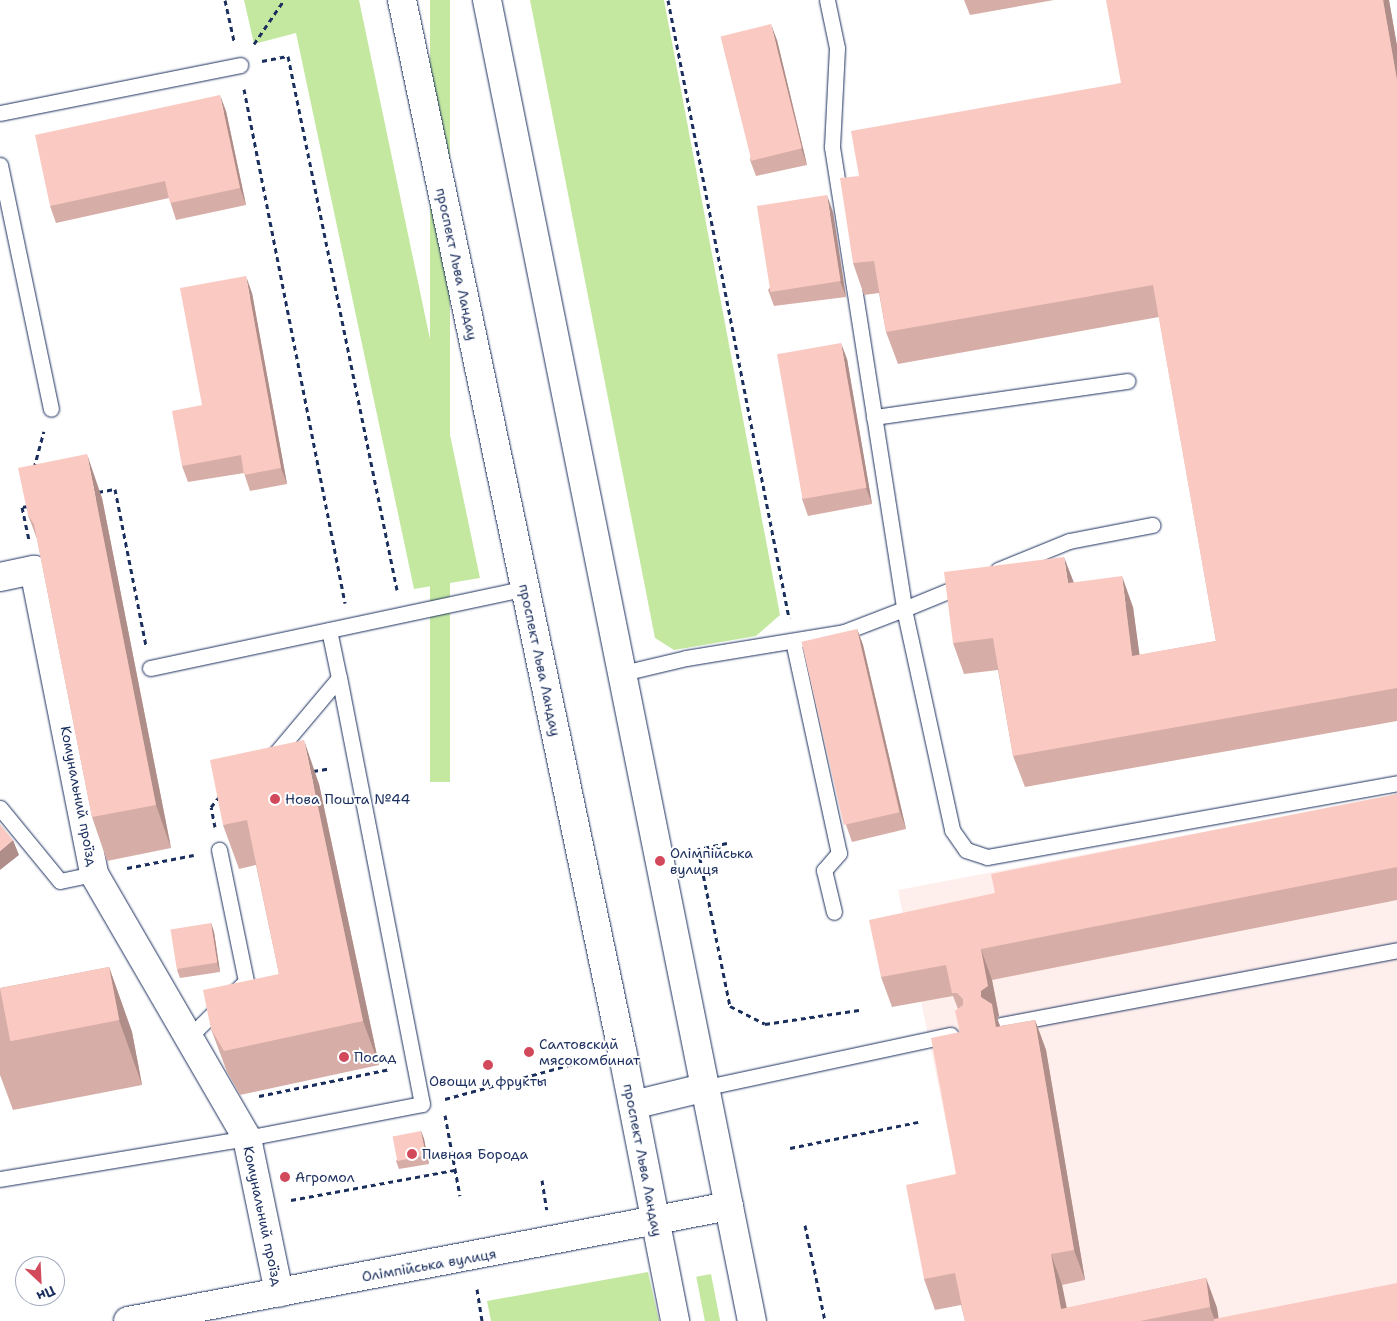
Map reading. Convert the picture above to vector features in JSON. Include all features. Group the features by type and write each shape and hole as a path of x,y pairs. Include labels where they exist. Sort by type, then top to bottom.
{"main road":[{"name":"проспект Льва Ландау","path":"402,0 633,1105 675,1321"},
{"path":"487,0 707,1087 752,1321"},
{"path":"0,577 34,570"},
{"name":"Комунальний проїзд","path":"34,570 94,874 247,1138 279,1293"},
{"path":"633,1105 707,1087"},
{"name":"Олімпійська вулиця","path":"128,1321 655,1222 729,1206"}],"lane":[{"path":"827,0 837,48 832,147 904,609 952,830 966,850 987,856 1014,854 1397,783"},
{"path":"0,113 240,65"},
{"path":"0,165 51,409"},
{"path":"874,417 1127,381"},
{"path":"623,673 686,658 844,632 1068,542 1152,525"},
{"path":"150,668 525,588"},
{"path":"247,1138 422,1104 329,630"},
{"path":"793,641 839,853 824,870 834,912"},
{"path":"267,764 339,678"},
{"path":"0,808 60,881 94,874"},
{"path":"188,1038 246,981 219,850"},
{"path":"1001,1025 1397,950"},
{"path":"707,1087 965,1032"},
{"name":"Комунальний проїзд","path":"0,1179 247,1138"}],"path":[{"path":"225,0 240,65 349,626"},
{"path":"240,65 284,0"},
{"path":"668,0 793,641"},
{"path":"240,65 288,56 402,614"},
{"path":"33,471 51,409"},
{"path":"96,492 115,489 150,668"},
{"path":"25,498 22,507 34,570"},
{"path":"22,507 32,505"},
{"path":"308,772 355,762"},
{"path":"94,874 219,850 210,807 224,790"},
{"path":"727,843 698,849 730,1006 764,1024 859,1010"},
{"path":"460,1196 442,1100 591,1059"},
{"path":"226,1102 414,1064"},
{"path":"790,1148 918,1122"},
{"path":"262,1205 455,1170"},
{"path":"542,1180 547,1213"},
{"path":"805,1225 825,1321"},
{"path":"476,1289 482,1321"}],"shaded area":[{"path":"1397,795 1397,1321 987,1321 898,890"}],"green space":[{"path":"244,0 359,0 480,578 414,589 296,33 254,44"},
{"path":"430,0 450,0 450,782 430,782"},
{"path":"530,0 664,0 780,615 756,636 674,650 655,638"},
{"path":"648,1272 659,1321 491,1321 487,1301"},
{"path":"711,1274 720,1321 705,1321 696,1277"}],"building":[{"path":"1106,0 1383,0 1397,80 1397,688 1013,756 993,638 953,643 944,572 1064,557 1068,583 1122,576 1132,656 1216,641 1153,285 886,332 874,261 853,263 840,178 859,176 851,131 1121,83"},
{"path":"771,24 802,148 752,161 721,37"},
{"path":"220,95 240,188 170,203 165,181 50,206 35,135"},
{"path":"827,195 841,281 770,292 757,206"},
{"path":"246,276 281,468 244,475 241,455 182,466 172,411 202,405 180,288"},
{"path":"841,343 867,488 803,499 777,354"},
{"path":"87,454 156,805 92,817 34,524 28,515 18,468"},
{"path":"857,629 899,812 844,825 801,642"},
{"path":"304,740 363,1021 224,1051 211,1029 203,990 279,974 247,820 223,825 210,760"},
{"path":"1397,794 1397,867 981,949 988,986 981,991 981,997 992,1004 996,1027 1035,1020 1074,1250 1051,1254 1061,1309 1206,1278 1210,1307 1140,1321 965,1321 955,1273 924,1279 906,1185 956,1174 931,1038 960,1032 955,1011 963,1005 963,999 957,993 952,993 946,965 881,977 869,920 995,893 991,874"},
{"path":"0,824 13,840 0,851"},
{"path":"211,923 217,963 177,969 171,929"},
{"path":"109,967 119,1020 10,1041 0,988"},
{"name":"Пивная Борода","path":"421,1131 426,1156 397,1161 393,1137"},
{"path":"1397,1283 1397,1321 1214,1321 1214,1319"}],"place":[{"name":"Нова Пошта №44","path":"275,799"},
{"name":"Олімпійська вулиця","path":"660,861"},
{"name":"Салтовский мясокомбинат","path":"529,1052"},
{"name":"Посад","path":"344,1057"},
{"name":"Овощи и фрукты","path":"488,1065"},
{"name":"Пивная Борода","path":"412,1154"},
{"name":"Агромол","path":"285,1177"}]}
